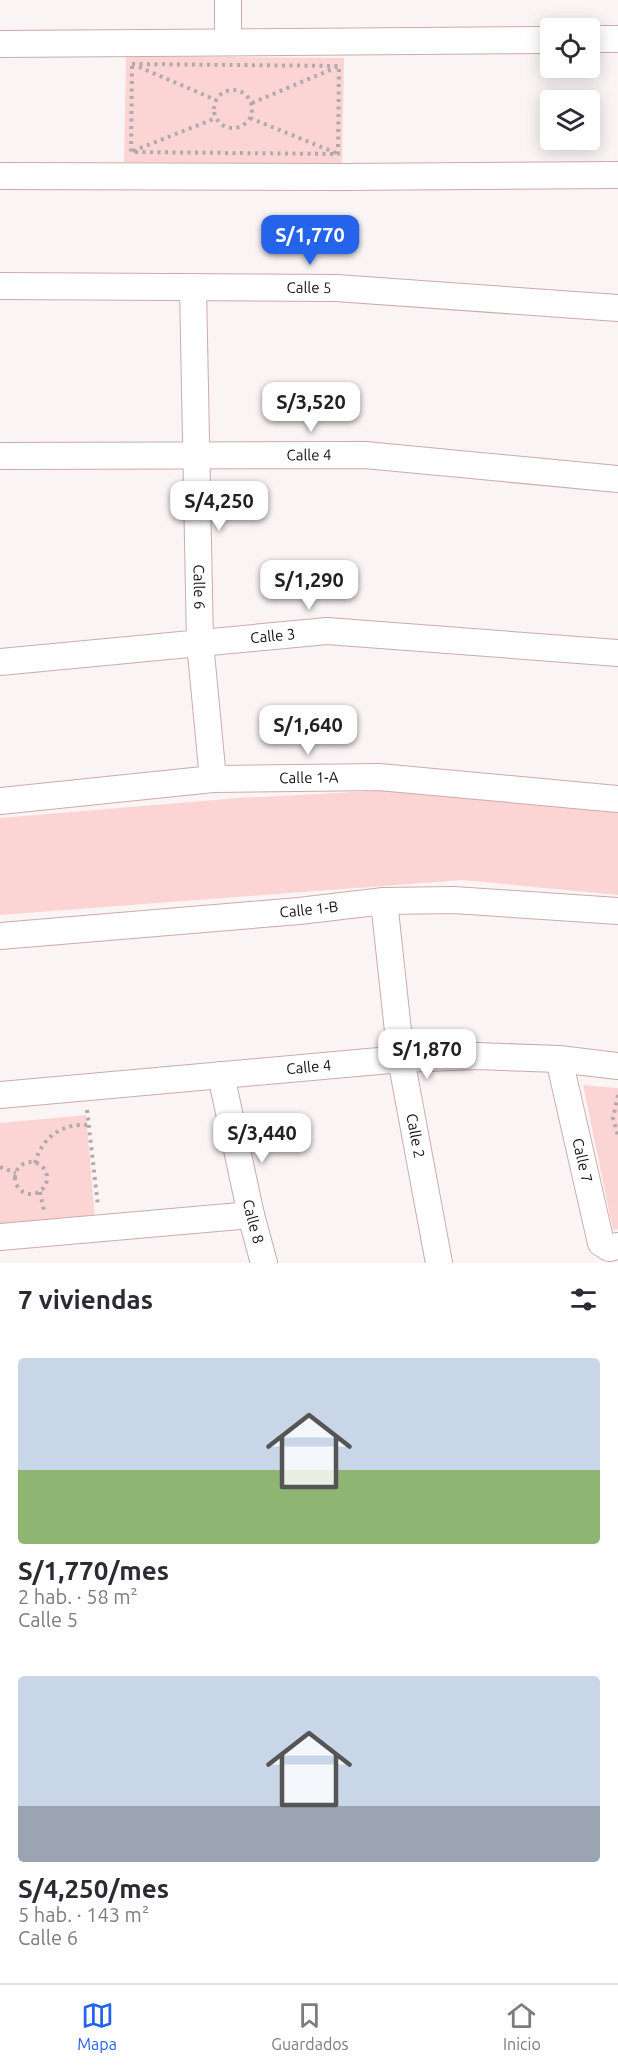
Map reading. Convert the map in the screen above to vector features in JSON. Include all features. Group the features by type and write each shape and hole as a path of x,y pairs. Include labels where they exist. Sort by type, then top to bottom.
{"street":[{"path":"228,0 228,42"},
{"path":"600,39 618,39"},
{"path":"0,44 131,54 228,42 340,54 540,40"},
{"path":"0,176 131,164 339,165 618,175"},
{"name":"Calle 5","path":"0,286 336,288 618,308"},
{"name":"Calle 6","path":"193,287 200,643 213,779"},
{"name":"Calle 4","path":"0,456 365,455 618,479"},
{"name":"Calle 3","path":"0,662 327,631 618,652"},
{"name":"Calle 1-A","path":"0,801 213,779 379,777 618,799"},
{"name":"Calle 1-B","path":"0,936 384,901 454,900 618,911"},
{"name":"Calle 2","path":"384,901 401,1059 439,1263"},
{"name":"Calle 4","path":"0,1095 401,1059 477,1056 559,1059 618,1066"},
{"name":"Calle 7","path":"559,1059 601,1243 609,1248 618,1246"},
{"name":"Calle 8","path":"221,1076 251,1215 264,1263"},
{"path":"0,1237 251,1215"}],"path":[{"path":"131,54 340,54"},
{"path":"131,54 216,100"},
{"path":"131,54 131,164"},
{"path":"252,103 340,54"},
{"path":"339,165 340,54"},
{"path":"235,89 242,91 252,103 253,111 250,118 238,128 223,126 216,118 213,107 220,93 235,89"},
{"path":"131,164 216,118"},
{"path":"250,118 339,165"},
{"path":"131,164 339,165"},
{"path":"85,1088 100,1228"},
{"path":"618,1095 613,1118 618,1136"},
{"path":"35,1163 42,1146 54,1132 71,1126 89,1125"},
{"path":"35,1163 42,1166 47,1180 40,1192 33,1195 26,1194 16,1184 16,1173 22,1165 35,1163"},
{"path":"0,1167 16,1173"},
{"path":"40,1192 45,1219"}],"shaded area":[{"path":"126,56 344,58 342,164 124,162"},
{"path":"394,790 618,806 618,895 462,880 0,915 0,818 238,798"},
{"path":"583,1085 618,1088 618,1229 613,1230"},
{"path":"86,1115 95,1218 0,1227 0,1123"}]}
